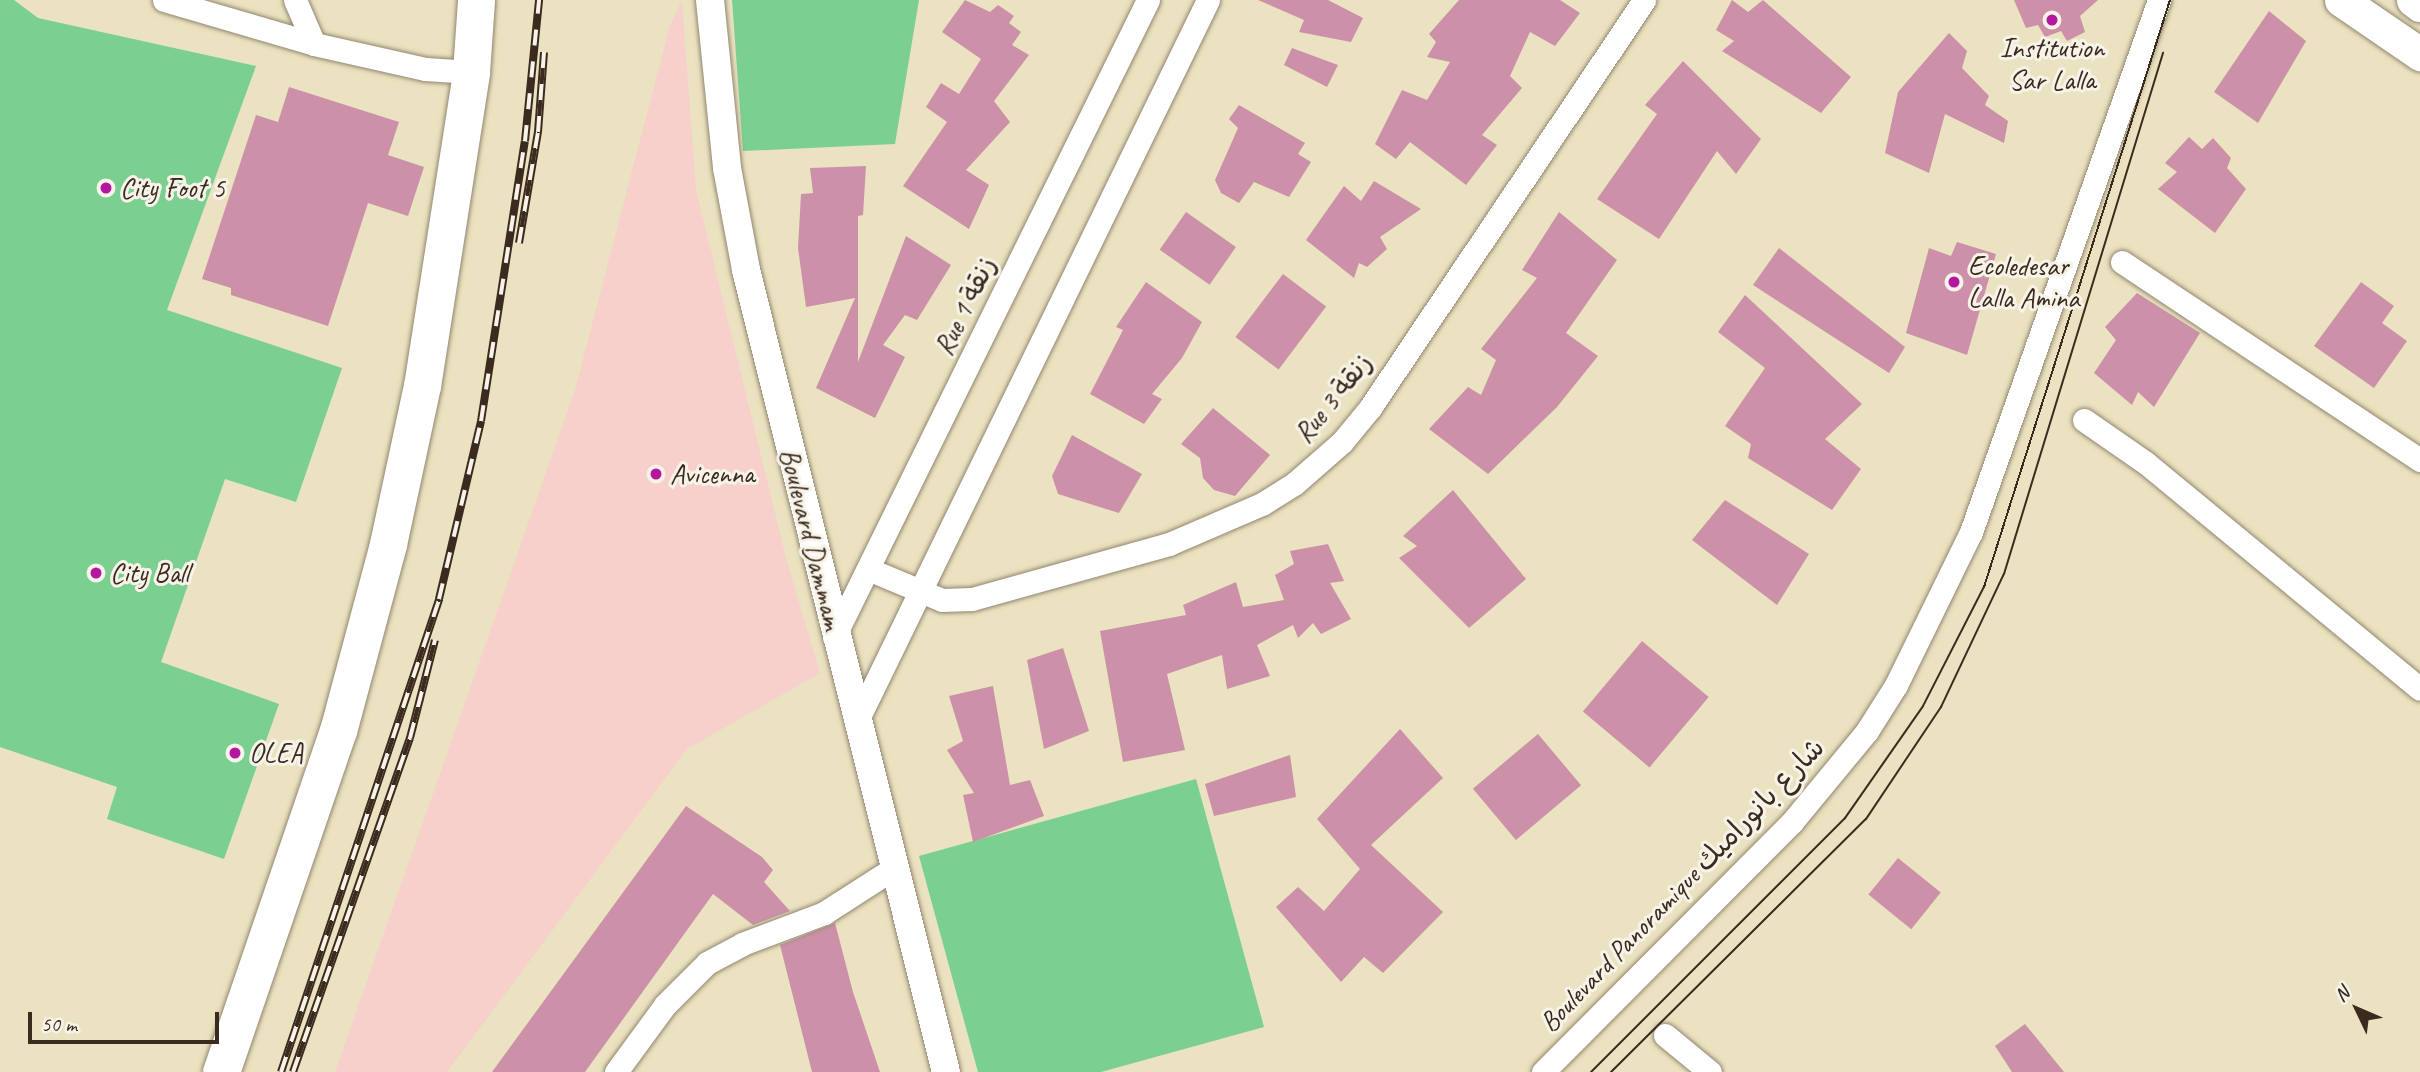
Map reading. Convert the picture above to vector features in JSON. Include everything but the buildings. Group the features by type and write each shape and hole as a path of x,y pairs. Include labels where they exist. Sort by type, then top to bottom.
{"main road":[{"path":"221,1072 333,744 388,544 422,386 471,72 476,0"},
{"path":"2341,0 2420,54"},
{"path":"2413,0 2420,5"}],"street":[{"path":"164,0 314,44 425,69 471,72"},
{"path":"295,0 314,44"},
{"name":"Boulevard Dammam","path":"710,0 727,168 746,270 834,637 946,1072"},
{"name":"Rue 1 زنقة","path":"834,637 1148,0"},
{"path":"856,723 1208,0"},
{"name":"Rue 3 زنقة","path":"868,569 919,593 942,600 972,600 1169,544 1262,505 1317,466 1370,408 1644,0"},
{"name":"Boulevard Panoramique شارع بانوراميك","path":"1543,1072 1792,822 1834,774 1896,685 1924,636 1971,532 2159,0"},
{"path":"2122,262 2420,460"},
{"path":"2084,420 2146,463 2420,689"},
{"path":"616,1072 665,1005 707,963 742,944 824,913 894,868"},
{"path":"1665,1035 1710,1072"}],"shaded area":[{"name":"Avicenna","path":"682,0 696,190 786,558 820,673 687,749 447,1072 335,1072 575,390 670,25"}],"green space":[{"path":"0,0 14,0 38,18 256,66 167,310 342,368 296,502 225,479 161,662 279,704 224,859 107,819 117,787 0,747"},
{"path":"732,0 919,0 895,144 743,151"},
{"path":"1196,779 1264,1027 1101,1072 978,1072 919,856"}],"tram line":[{"path":"1591,1072 1845,818 1923,706 1984,587 2170,0"},
{"path":"1611,1072 1866,819 1941,707 2004,574 2163,53"}],"railway":[{"path":"281,1072 439,599 481,421 525,141 539,0"},
{"path":"519,243 538,132 544,52"},
{"path":"293,1072 410,738 435,640"}],"place":[{"name":"Institution Sar Lalla","path":"2052,20"},
{"name":"City Foot 5","path":"106,188"},
{"name":"Ecoledesar Lalla Amina","path":"1954,282"},
{"name":"Avicenna","path":"656,474"},
{"name":"City Ball","path":"96,573"},
{"name":"OLEA","path":"235,753"}]}
